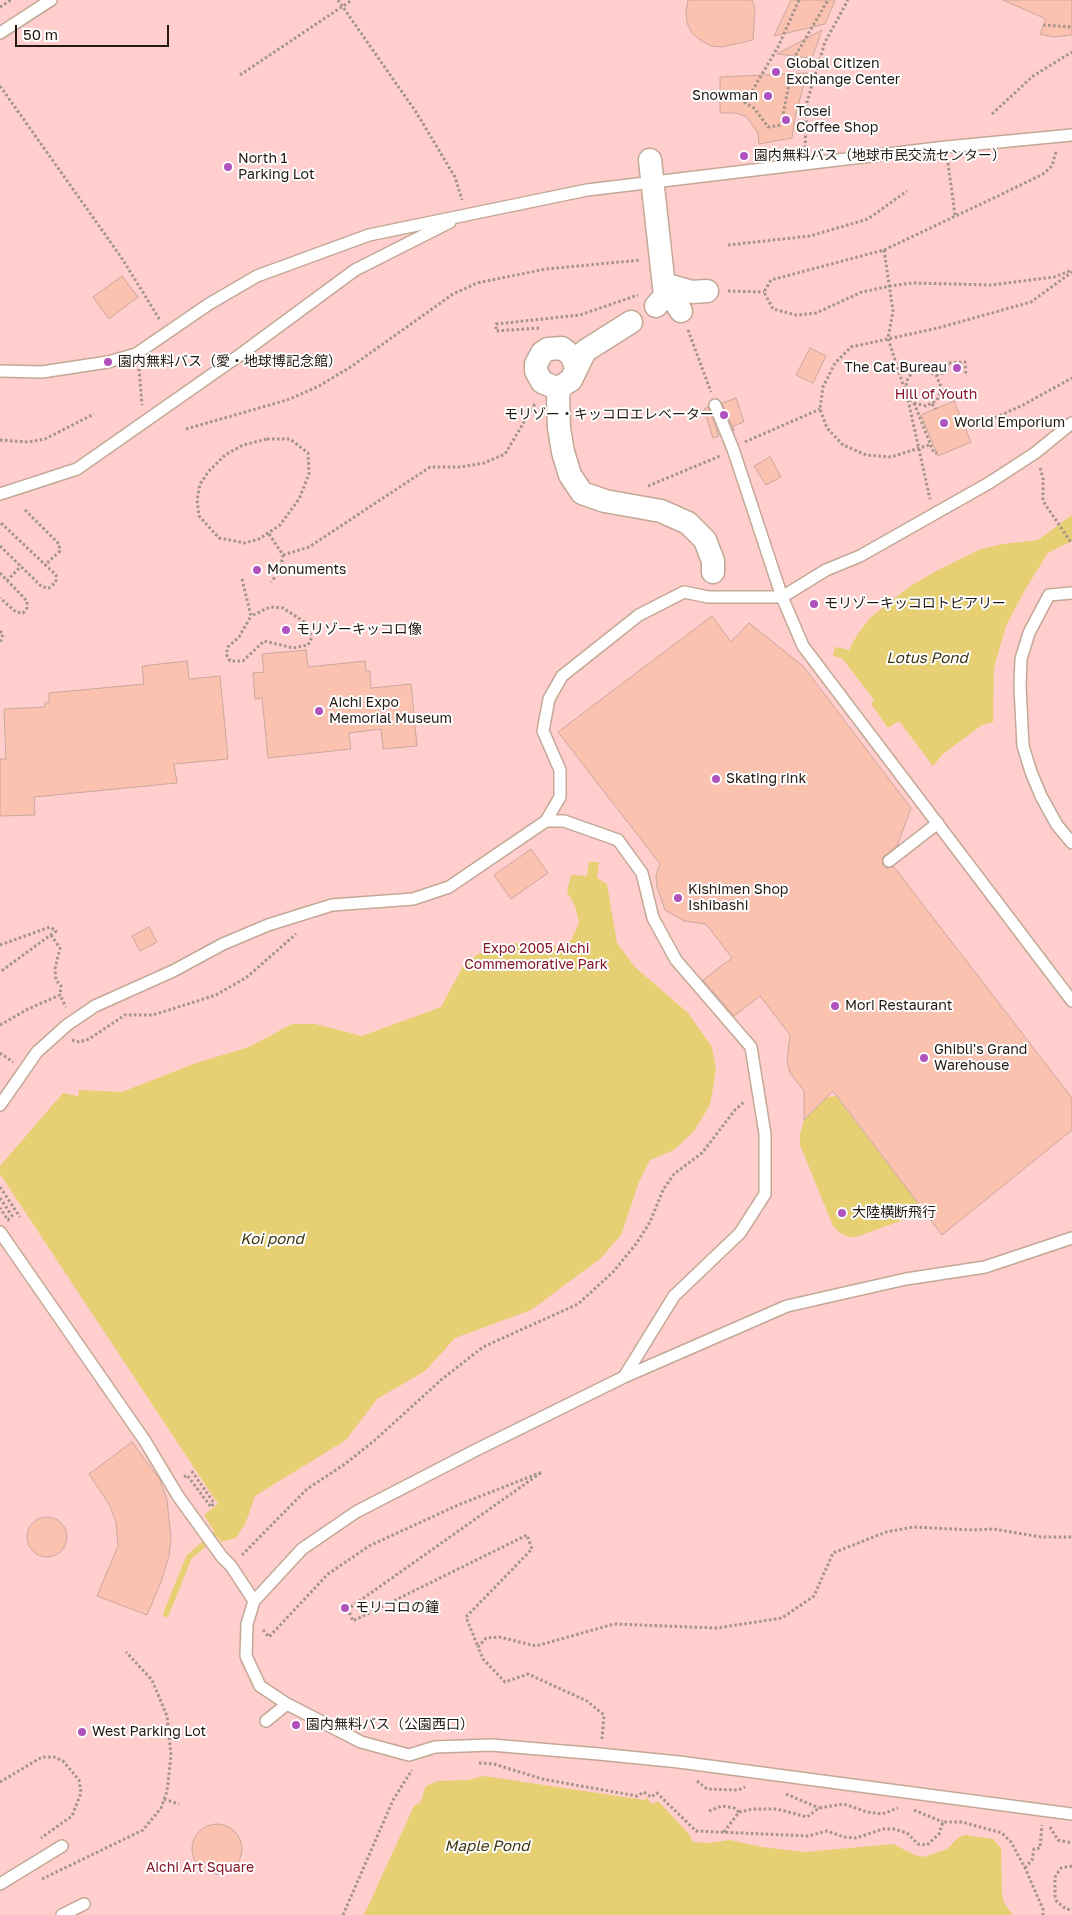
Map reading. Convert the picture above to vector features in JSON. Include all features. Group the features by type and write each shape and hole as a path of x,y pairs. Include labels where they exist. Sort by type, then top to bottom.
{"street":[{"path":"650,160 664,284 664,296 656,306"},
{"path":"664,284 692,292 707,291"},
{"path":"664,284 681,311"},
{"path":"546,392 571,380 585,351 631,322"},
{"path":"576,368 572,356 562,348 548,349 542,352 536,364 536,371 546,392 558,396 559,428 570,475 582,493 605,501 662,511 688,523 705,540 713,561 711,584"}],"lane":[{"path":"0,33 51,0"},
{"path":"0,371 42,372 108,362 136,354 209,304 257,276 369,235 587,190 946,147 1072,135"},
{"path":"0,494 77,469 237,357 355,270 465,214"},
{"path":"715,405 731,442 782,596 803,646 1072,1001"},
{"path":"0,1105 37,1052 60,1031 95,1006 173,971 222,944 268,925 332,905 413,899 449,887 546,821 560,797 560,770 543,730 549,699 562,676 639,615 684,592 711,584 782,596 826,570 860,556 989,483 1035,453 1072,422"},
{"path":"1072,593 1049,595 1029,633 1022,659 1020,686 1023,746 1031,772 1057,825 1072,843"},
{"path":"546,821 564,821 618,840 642,873 653,918 676,960 751,1047 765,1134 765,1194 740,1233 674,1296 624,1378"},
{"path":"889,861 938,823"},
{"path":"0,1232 145,1441 178,1496 203,1528 222,1557 231,1566 254,1601"},
{"path":"1072,1238 985,1267 906,1279 787,1306 624,1378 356,1512 302,1549 254,1601 247,1624 246,1656 260,1686 287,1704 361,1742 409,1756 435,1747 491,1745 599,1754 679,1762 1072,1814"},
{"path":"266,1721 287,1704"},
{"path":"0,1884 62,1846"},
{"path":"62,1915 84,1904"}],"path":[{"path":"0,7 12,0"},
{"path":"338,0 416,112 455,176 465,214"},
{"path":"240,75 352,0"},
{"path":"799,0 778,47 745,103 754,108 768,127 781,125 794,58 828,0"},
{"path":"804,164 807,102 825,42 848,0"},
{"path":"1043,26 1072,27"},
{"path":"992,114 1033,76 1072,52"},
{"path":"0,86 121,257 168,332"},
{"path":"764,292 771,280 884,250 1042,174 1052,166 1058,136"},
{"path":"946,147 955,215"},
{"path":"728,245 810,236 868,218 907,190"},
{"path":"884,250 893,311 888,338 913,415 930,499"},
{"path":"186,429 287,400 319,386 352,366 453,294 477,284 546,270 645,260"},
{"path":"764,292 773,309 796,315 816,312 862,292 890,286 912,284 991,285 1054,277 1072,271"},
{"path":"929,445 891,457 866,455 843,446 827,428 820,409 822,387 835,363 851,347 938,328 1031,302 1072,271"},
{"path":"544,328 496,331 496,324 580,315 664,284"},
{"path":"707,291 764,292"},
{"path":"681,311 715,405"},
{"path":"936,375 948,371 947,363 965,362 966,376"},
{"path":"905,389 908,378 917,371 930,370 936,375 942,389 937,400 926,406 914,404"},
{"path":"139,374 141,400"},
{"path":"977,426 1023,405 1072,378"},
{"path":"283,555 309,547 430,467 460,467 484,463 505,454 546,392"},
{"path":"906,394 914,404 934,453 937,453"},
{"path":"932,404 936,409"},
{"path":"754,438 820,409"},
{"path":"0,440 28,442 45,439 94,414"},
{"path":"268,439 290,439 308,453 309,474 291,512 269,534 245,543 219,538 199,516 198,492 209,471 225,455 243,445 268,439"},
{"path":"1035,453 1043,478 1043,500 1072,544"},
{"path":"634,505 639,494 658,480 713,460"},
{"path":"25,510 59,544 60,551 45,565"},
{"path":"0,522 56,575 56,582 49,588 42,587 0,546"},
{"path":"269,534 283,555 280,571 271,582"},
{"path":"7,581 21,566"},
{"path":"0,574 27,601 27,608 23,613 16,612 0,598"},
{"path":"242,580 252,616 239,636 228,647 228,659 233,663 243,661 252,655 264,641 293,648 308,645 311,639 306,623 283,608 270,607 252,616"},
{"path":"0,631 3,634 0,643"},
{"path":"0,945 50,927 56,931 0,972"},
{"path":"60,1031 68,1040 79,1042 89,1039 125,1015 153,1014 216,995 247,977 302,930"},
{"path":"51,934 60,948 55,969 56,980 61,986 60,995 74,1020"},
{"path":"0,1025 28,1009 60,995"},
{"path":"231,1566 307,1489 346,1464 441,1380 483,1347 578,1304 614,1272 650,1222 663,1190 674,1174 702,1153 735,1110 757,1091"},
{"path":"0,1187 20,1217"},
{"path":"0,1198 12,1216 8,1220 0,1208"},
{"path":"190,1470 214,1503 211,1507 187,1474 183,1477 199,1500"},
{"path":"247,1624 264,1631 269,1636 309,1592 346,1560 369,1546 458,1505 542,1472 348,1609 353,1621 527,1535 532,1549 466,1617 483,1660 505,1682 528,1674 587,1702 604,1715 599,1754"},
{"path":"478,1648 486,1638 499,1637 536,1646 614,1624 717,1628 782,1618 814,1596 833,1553 886,1532 913,1526 974,1530 994,1528 1041,1537 1072,1537"},
{"path":"38,1881 143,1830 161,1808 171,1755 167,1716 152,1680 126,1652"},
{"path":"343,1915 394,1800 409,1777 421,1751"},
{"path":"0,1782 42,1756 54,1757 63,1761 79,1780 81,1793 72,1816 40,1839"},
{"path":"471,1763 494,1764 542,1779 637,1796 644,1792 651,1797 657,1793 696,1831 808,1836 827,1831 844,1837 856,1838 883,1829 894,1829 907,1833 918,1844 928,1845 939,1834 944,1822"},
{"path":"164,1799 179,1804"},
{"path":"724,1832 740,1812 753,1809 777,1809 807,1817 819,1808 844,1804 867,1812 882,1814 898,1808 905,1809"},
{"path":"709,1811 722,1806 734,1808 740,1812"},
{"path":"912,1810 944,1822 962,1822 1002,1833 1011,1842 1025,1868 1043,1915"},
{"path":"1025,1868 1032,1860 1034,1849 1040,1848 1042,1825"},
{"path":"1072,1866 1061,1868 1055,1877 1055,1896 1057,1902 1066,1909 1072,1910"}],"green space":[{"name":"Expo 2005 Aichi Commemorative Park","path":"0,0 1072,0 1072,1915 0,1915"}],"water":[{"name":"Lotus Pond","path":"1072,515 1072,541 1048,553 1026,588 1006,626 994,668 993,722 982,725 943,754 933,766 899,721 888,728 871,704 874,700 842,658 833,656 835,647 849,650 859,632 871,617 909,587 938,570 981,549 1003,544 1038,540"},
{"name":"Koi pond","path":"589,862 599,862 597,878 607,884 617,943 635,967 688,1013 712,1047 716,1070 710,1105 694,1131 674,1150 650,1160 639,1182 621,1235 601,1258 531,1310 455,1338 425,1371 377,1399 346,1440 255,1496 246,1522 236,1538 221,1542 204,1515 218,1504 0,1174 0,1166 63,1093 78,1096 79,1090 122,1092 196,1063 249,1047 292,1024 315,1024 362,1036 441,1007 463,966 478,954 517,943 537,942 558,947 571,940 579,923 575,906 567,892 571,875 587,876"},
{"path":"836,1096 925,1212 856,1237 848,1237 840,1233 833,1226 800,1145 800,1134 804,1120 814,1106 827,1097"},
{"name":"Maple Pond","path":"484,1776 644,1800 647,1798 652,1804 658,1801 689,1834 693,1842 709,1843 730,1840 762,1847 805,1852 893,1844 915,1855 924,1857 947,1849 959,1837 965,1835 993,1839 1001,1848 1004,1903 1013,1915 364,1915 414,1806 420,1803 426,1786 438,1781 468,1780"}],"building":[{"path":"688,0 752,0 755,8 753,40 722,47 711,46 700,40 692,33 687,23 686,11"},
{"path":"791,0 835,0 825,24 774,36"},
{"path":"1003,0 1072,0 1072,35 1054,37 1040,34 1046,19"},
{"path":"822,30 812,58 777,54"},
{"path":"807,73 795,117 792,138 759,144 758,133 747,117 736,113 720,113 720,77"},
{"path":"122,276 138,297 109,319 93,297"},
{"path":"810,348 826,356 813,383 796,375"},
{"path":"736,398 744,422 733,426 734,431 722,403"},
{"name":"World Emporium","path":"954,401 971,442 938,456 921,415"},
{"path":"708,407 719,436 713,438 704,409"},
{"path":"770,457 781,477 766,485 754,466"},
{"path":"712,616 731,642 749,623 803,666 911,808 897,846 882,858 883,865 887,868 894,867 1072,1098 1072,1130 942,1235 833,1091 804,1120 804,1091 790,1073 787,1062 790,1035 760,996 734,1016 703,980 732,958 706,924 684,921 665,910 657,887 656,875 660,864 558,732"},
{"path":"306,650 308,667 365,661 366,671 370,671 371,688 411,684 417,746 383,749 381,729 349,733 351,749 268,758 262,698 255,699 253,673 264,672 262,654"},
{"path":"187,661 189,679 220,676 228,759 174,764 177,783 34,797 35,815 0,816 0,759 6,759 4,709 45,707 45,703 49,702 49,693 144,684 142,666"},
{"path":"531,849 548,873 511,899 494,875"},
{"path":"149,927 157,942 140,951 132,936"},
{"path":"132,1442 160,1480 167,1500 171,1538 169,1556 161,1582 147,1615 97,1596 118,1546 116,1522 109,1504 89,1474"},
{"path":"51,1517 58,1520 64,1526 67,1537 66,1545 58,1554 51,1557 43,1557 36,1554 28,1545 27,1533 30,1526 39,1518"},
{"path":"222,1824 235,1831 241,1839 241,1859 235,1867 227,1873 212,1874 199,1867 193,1859 192,1844 199,1831 207,1825"}],"waterway":[{"path":"166,1614 189,1557 221,1530"}],"place":[{"name":"Global Citizen Exchange Center","path":"776,72"},
{"name":"Snowman","path":"768,96"},
{"name":"Tosei Coffee Shop","path":"786,120"},
{"name":"園内無料バス（地球市民交流センター）","path":"744,156"},
{"name":"North 1 Parking Lot","path":"228,167"},
{"name":"園内無料バス（愛・地球博記念館）","path":"108,362"},
{"name":"The Cat Bureau","path":"957,368"},
{"name":"モリゾー・キッコロエレベーター","path":"724,415"},
{"name":"World Emporium","path":"944,423"},
{"name":"Monuments","path":"257,570"},
{"name":"モリゾーキッコロトピアリー","path":"814,604"},
{"name":"モリゾーキッコロ像","path":"286,630"},
{"name":"Aichi Expo Memorial Museum","path":"319,711"},
{"name":"Skating rink","path":"716,779"},
{"name":"Kishimen Shop Ishibashi","path":"678,898"},
{"name":"Mori Restaurant","path":"835,1006"},
{"name":"Ghibli's Grand Warehouse","path":"924,1058"},
{"name":"大陸横断飛行","path":"842,1213"},
{"name":"モリコロの鐘","path":"345,1608"},
{"name":"園内無料バス（公園西口）","path":"296,1725"},
{"name":"West Parking Lot","path":"82,1732"}],"park label":[{"name":"Hill of Youth","path":"936,395"},
{"name":"Aichi Art Square","path":"200,1868"}]}
